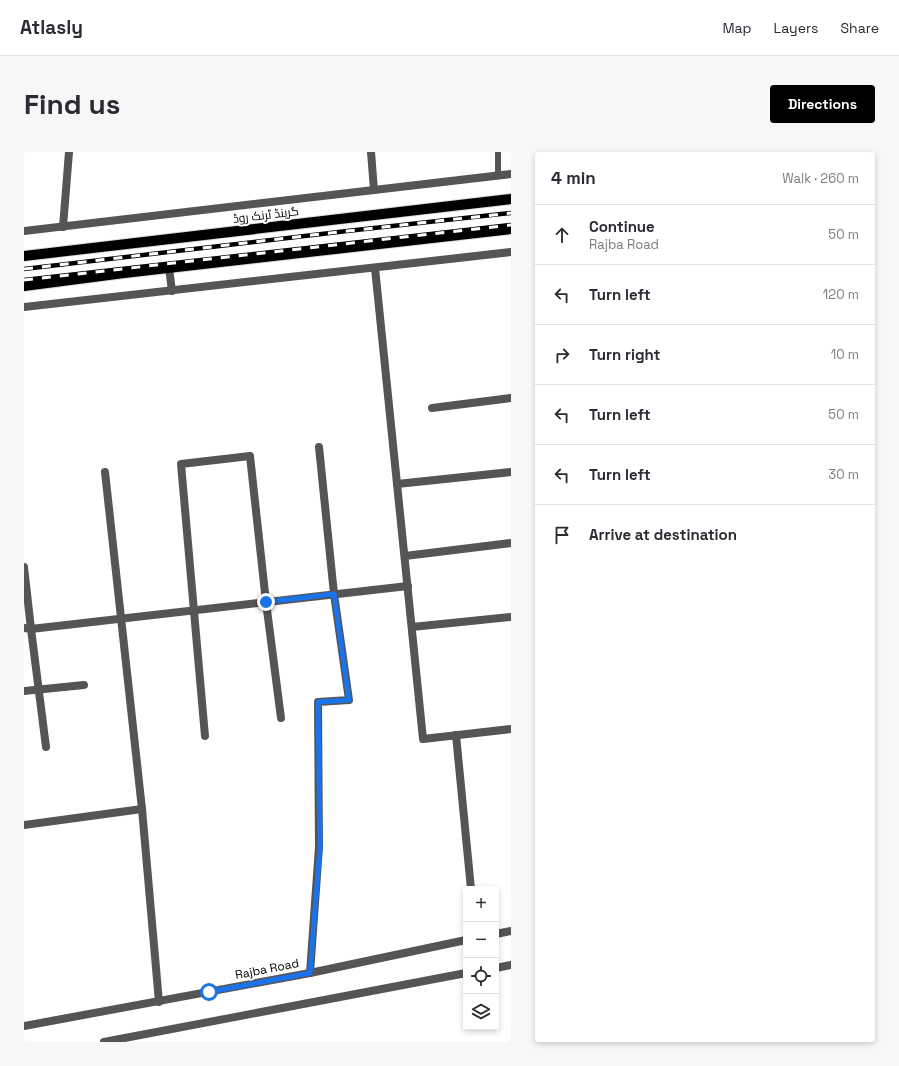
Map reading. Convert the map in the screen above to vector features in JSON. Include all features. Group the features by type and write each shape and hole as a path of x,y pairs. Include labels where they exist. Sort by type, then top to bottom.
{"main road":[{"name":"گرینڈ ٹرنک روڈ","path":"24,256 511,199"},
{"path":"24,286 511,229"}],"street":[{"path":"63,227 69,152"},
{"path":"372,152 374,190"},
{"path":"24,231 511,174"},
{"path":"24,307 511,252"},
{"path":"168,268 172,291"},
{"path":"375,268 423,739 511,729"},
{"path":"432,408 511,398"},
{"path":"310,973 320,847 318,702 349,700 334,594 319,447"},
{"path":"205,736 181,464 250,456 280,718"},
{"path":"105,472 142,809 159,1002"},
{"path":"398,484 511,472"},
{"path":"405,556 511,543"},
{"path":"24,568 27,628 46,747"},
{"path":"27,628 408,586"},
{"path":"412,627 511,617"},
{"path":"24,691 84,685"},
{"path":"456,735 470,886"},
{"path":"24,825 142,809"},
{"path":"499,933 511,931"},
{"name":"Rajba Road","path":"24,1026 310,973 463,941"},
{"path":"499,967 511,965"},
{"path":"104,1042 463,974"}],"lane":[{"path":"498,152 498,175"}],"railway":[{"path":"24,269 511,213"},
{"path":"24,280 511,225"}],"route":[{"path":"209,992 310,973 320,847 318,702 349,700 334,594 266,602"}]}
